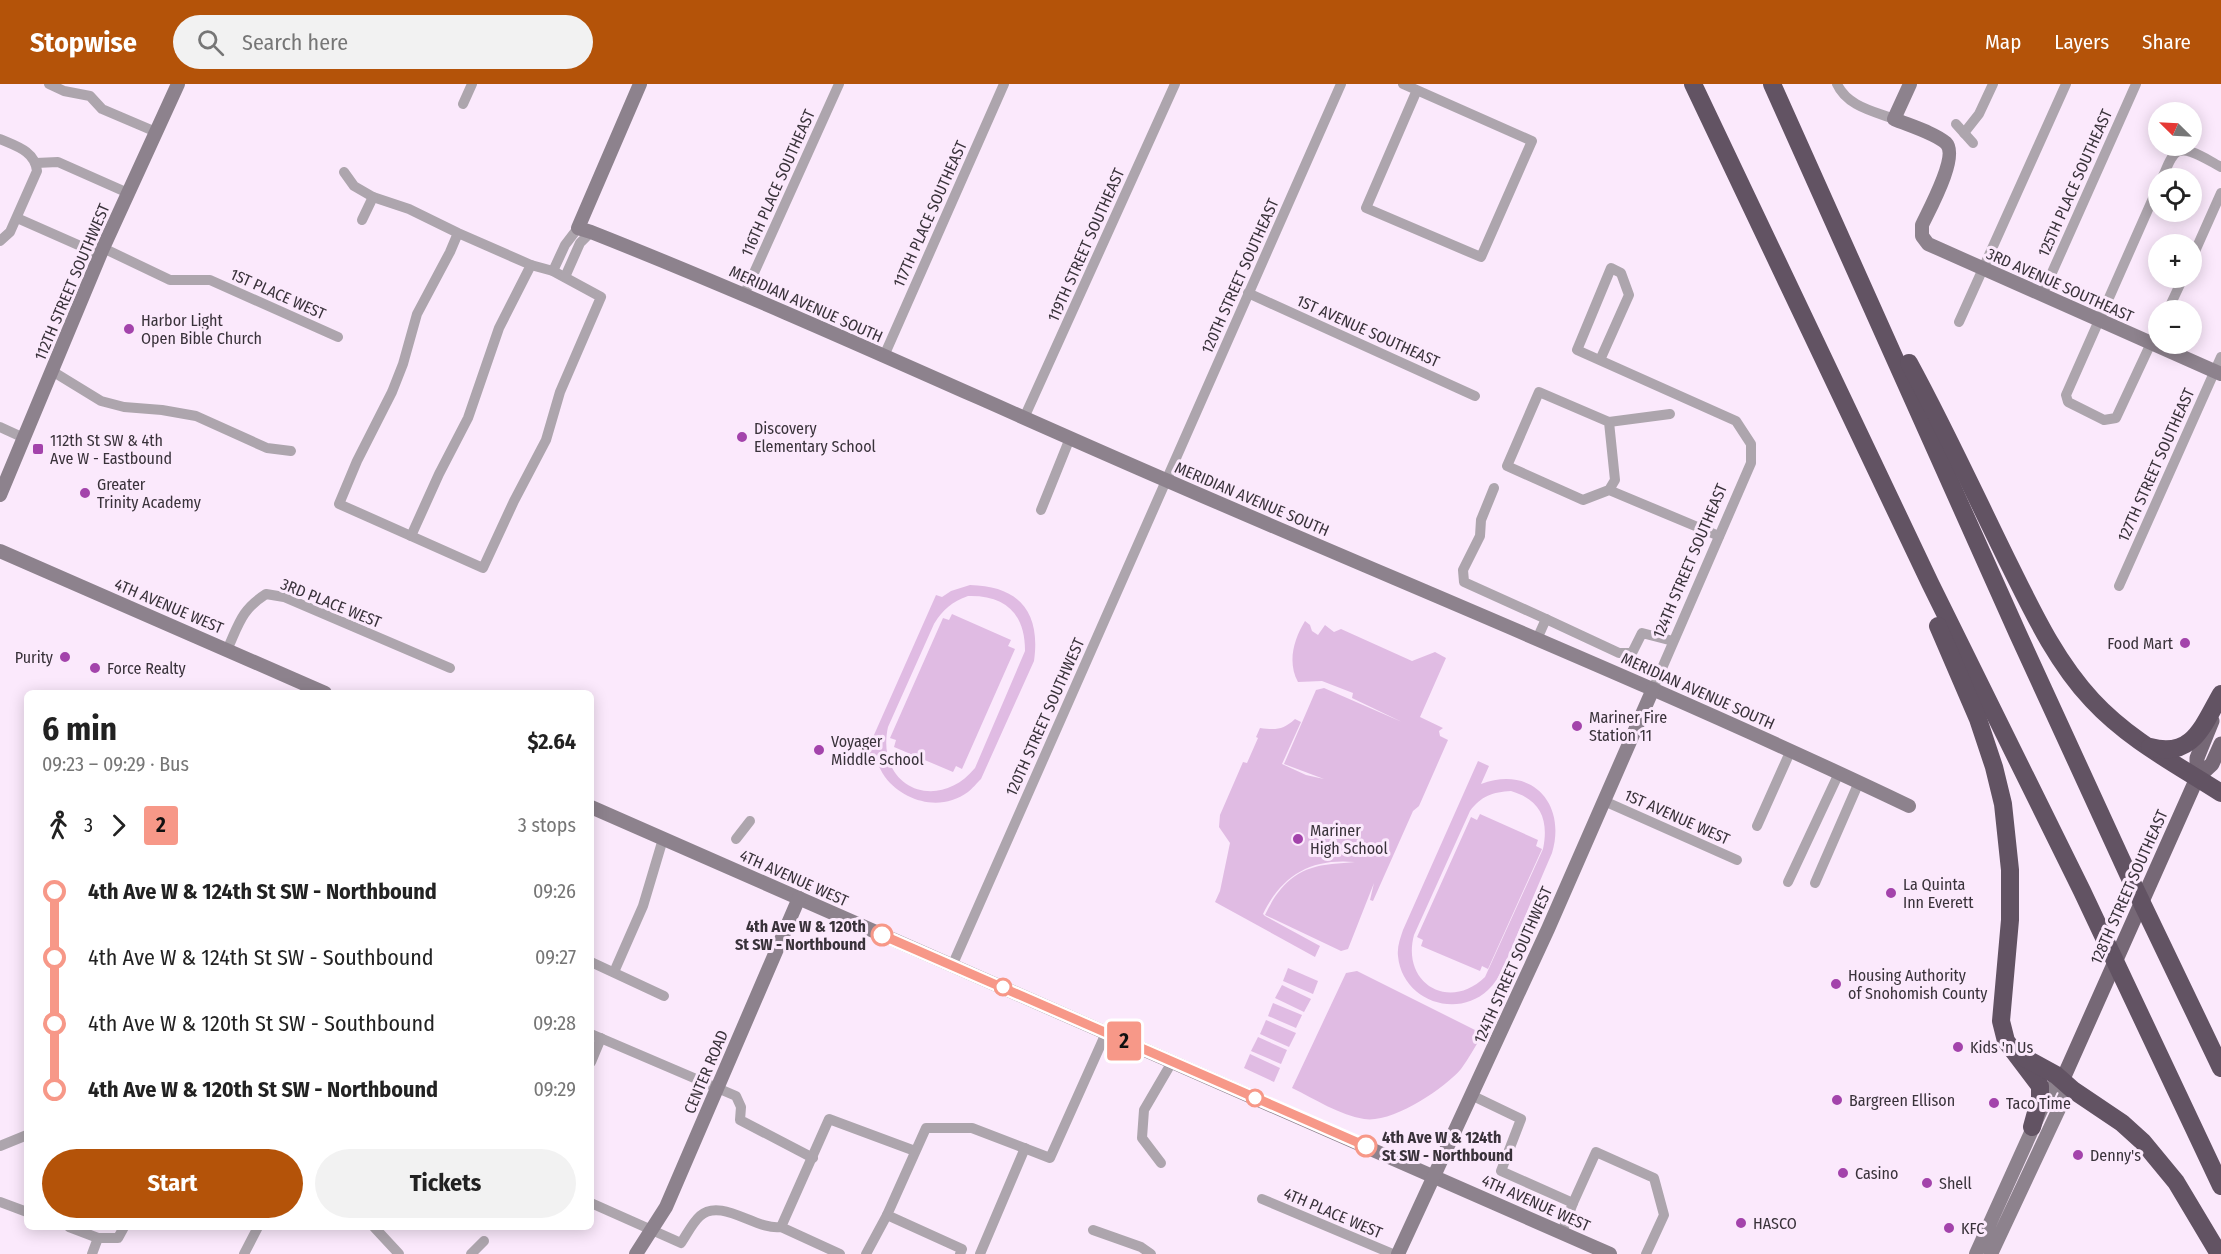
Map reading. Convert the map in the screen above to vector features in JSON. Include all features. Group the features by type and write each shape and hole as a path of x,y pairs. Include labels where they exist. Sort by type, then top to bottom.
{"highway":[{"path":"1693,84 1930,583 2087,902 2221,1186"},
{"path":"1772,84 2128,874 2221,1068"},
{"path":"1848,254 1937,415 2055,651 2092,699 2112,720 2145,746 2221,794"},
{"path":"1930,583 1934,616 1978,718 2003,804 2010,870 2010,920 2001,1021 2006,1041 2040,1086 2040,1098 2032,1127"},
{"path":"2145,746 2167,751 2180,749 2201,728 2221,696"},
{"path":"2013,1050 2049,1071 2122,1123 2155,1154 2176,1182 2219,1254"}],"main road":[{"name":"128TH STREET SOUTHEAST","path":"2062,1082 2197,778 2197,758 2221,696"},
{"name":"128TH STREET SOUTHEAST","path":"2197,778 2212,765 2221,744"}],"street":[{"path":"48,84 64,91 90,96 102,108 156,132"},
{"name":"112TH STREET SOUTHWEST","path":"0,495 102,252 178,84"},
{"path":"463,104 472,84"},
{"path":"566,277 640,84"},
{"name":"116TH PLACE SOUTHEAST","path":"744,295 839,84"},
{"name":"117TH PLACE SOUTHEAST","path":"884,356 1004,84"},
{"name":"119TH STREET SOUTHEAST","path":"1024,418 1175,84"},
{"name":"120TH STREET SOUTHEAST","path":"1167,480 1341,84"},
{"path":"1404,84 1532,141 1480,257 1365,208 1417,90"},
{"path":"1837,84 1849,99 1860,106 1894,119 1910,84"},
{"path":"1973,142 1960,128 1979,114 1993,84"},
{"path":"1959,322 2066,84"},
{"name":"125TH PLACE SOUTHEAST","path":"2042,295 2136,84"},
{"name":"3RD AVENUE SOUTHEAST","path":"1894,119 1947,144 1951,152 1949,164 1922,225 1922,236 1928,244 2148,342"},
{"path":"0,139 30,154 36,163 37,171 7,237 0,241"},
{"path":"2167,168 2174,154 2180,150 2187,150 2221,167"},
{"path":"36,163 58,162 128,193"},
{"path":"344,172 354,186 373,196 409,209 531,265 553,271 602,297 568,371 546,440 483,568 339,504 357,461 392,392 417,314 458,233"},
{"path":"2202,236 2221,193"},
{"path":"362,220 373,196"},
{"path":"2148,210 2066,395 2068,402 2104,420 2115,418 2148,349"},
{"name":"1ST PLACE WEST","path":"17,218 170,280 210,280 338,337"},
{"path":"553,271 565,245 585,230"},
{"name":"MERIDIAN AVENUE SOUTH","path":"585,230 674,264 1070,438 1653,689 1910,806"},
{"path":"411,536 468,418 499,328 531,265"},
{"path":"1611,268 1621,273 1629,295 1600,360 1577,350 1611,268"},
{"name":"1ST AVENUE SOUTHEAST","path":"1248,294 1475,396"},
{"name":"3RD AVENUE SOUTHEAST","path":"2176,354 2218,373"},
{"name":"127TH STREET SOUTHEAST","path":"2119,586 2218,373 2221,357"},
{"name":"124TH STREET SOUTHEAST","path":"1600,360 1736,421 1751,444 1751,463 1653,689"},
{"path":"52,371 101,401 124,407 196,416 267,448 291,451"},
{"path":"1608,422 1616,480 1609,490 1582,500 1507,466 1539,392 1608,422 1670,414"},
{"path":"0,427 24,438"},
{"path":"1041,510 1070,438"},
{"name":"120TH STREET SOUTHWEST","path":"952,966 1167,480"},
{"path":"1494,488 1481,520 1480,536 1463,570 1464,582 1618,653 1632,653 1642,633 1673,641"},
{"path":"1609,490 1719,536"},
{"name":"4TH AVENUE WEST","path":"0,551 318,690"},
{"name":"3RD PLACE WEST","path":"227,650 244,613 251,604 266,594 284,597 450,668"},
{"path":"1537,639 1546,619"},
{"name":"124TH STREET SOUTHWEST","path":"1398,1254 1548,929 1653,689"},
{"path":"1757,826 1791,750"},
{"path":"1788,882 1839,773"},
{"path":"1815,883 1859,782"},
{"name":"1ST AVENUE WEST","path":"1604,801 1737,861"},
{"name":"4TH AVENUE WEST","path":"594,808 1610,1254"},
{"path":"736,839 750,821"},
{"path":"614,972 643,906 663,839"},
{"name":"CENTER ROAD","path":"636,1254 666,1207 799,898"},
{"path":"594,963 664,996"},
{"path":"866,1254 887,1215 926,1128 972,1128 1050,1158 1106,1033"},
{"path":"596,1036 736,1096 741,1107 740,1120 813,1158"},
{"path":"1161,1163 1142,1138 1144,1110 1172,1062"},
{"path":"1976,1254 2051,1088 2062,1082 2066,1094 1991,1254"},
{"path":"1471,1095 1521,1119 1501,1171 1574,1203"},
{"path":"781,1227 829,1119 915,1151"},
{"path":"0,1146 24,1136"},
{"path":"887,1215 961,1252 978,1254 1025,1148"},
{"path":"1562,1232 1596,1152 1654,1178 1664,1215 1646,1254"},
{"name":"4TH PLACE WEST","path":"1262,1199 1393,1254"},
{"path":"0,1202 24,1211"},
{"path":"594,1204 681,1243 701,1215 727,1211 771,1229 781,1227 840,1254"},
{"path":"77,1230 98,1238 118,1238 122,1230"},
{"path":"244,1254 256,1230"},
{"path":"376,1230 394,1252"},
{"path":"1093,1230 1141,1247 1151,1254"},
{"path":"92,1254 98,1238"},
{"path":"471,1254 484,1241"}],"shaded area":[{"path":"970,585 1002,590 1014,597 1030,616 1034,629 1034,661 981,779 968,792 957,798 935,803 912,798 902,793 893,786 875,761 866,753 936,595 942,597 951,591","holes":["968,596 993,599 1011,609 1021,627 1025,651 975,768 960,782 944,789 927,791 912,787 900,778 891,765 886,748 888,727 937,619 944,610 957,601"]},
{"path":"952,614 1011,640 1008,646 1015,649 962,769 956,766 953,772 894,747 896,740 890,738 943,618 949,620"},
{"path":"1305,621 1318,635 1325,625 1334,632 1341,629 1412,661 1435,652 1446,658 1420,717 1443,728 1439,731 1440,736 1448,740 1373,901 1370,900 1374,883 1348,949 1341,951 1265,915 1283,886 1299,874 1320,866 1355,862 1325,863 1300,872 1289,879 1279,889 1263,914 1320,946 1315,957 1215,902 1220,891 1230,843 1219,827 1220,815 1243,762 1247,763 1260,728 1279,728 1295,719 1301,722 1282,764 1306,775 1324,779 1284,764 1316,690 1324,688 1402,722 1352,698 1353,693 1322,681 1298,682 1292,659 1298,635"},
{"path":"1478,761 1489,766 1481,784 1499,779 1515,780 1529,784 1541,793 1549,804 1554,818 1555,835 1552,853 1503,968 1497,980 1488,990 1475,999 1461,1004 1432,1001 1420,994 1409,984 1398,956 1403,930","holes":["1511,791 1530,800 1540,812 1545,829 1545,839 1543,849 1485,977 1471,987 1457,992 1443,992 1431,987 1421,979 1415,967 1412,952 1414,935 1470,811 1483,798 1499,792"]},
{"path":"1480,814 1538,840 1536,846 1542,849 1488,969 1482,966 1480,971 1421,946 1423,940 1417,937 1471,817 1477,820"},
{"path":"1288,968 1318,981 1313,994 1283,981"},
{"path":"1357,971 1483,1034 1461,1069 1442,1086 1402,1111 1375,1119 1364,1119 1345,1114 1292,1088 1346,973"},
{"path":"1282,985 1311,999 1304,1012 1275,998"},
{"path":"1273,1003 1302,1015 1296,1028 1268,1016"},
{"path":"1266,1020 1296,1033 1289,1047 1260,1034"},
{"path":"1258,1037 1287,1050 1281,1064 1251,1051"},
{"path":"1250,1054 1280,1068 1274,1082 1244,1068"}],"bus line":[{"name":"2","path":"882,935 1366,1146"}],"place":[{"name":"Harbor Light Open Bible Church","path":"129,329"},
{"name":"Discovery Elementary School","path":"742,437"},
{"name":"112th St SW & 4th Ave W - Eastbound","path":"38,449"},
{"name":"Greater Trinity Academy","path":"85,493"},
{"name":"Food Mart","path":"2185,643"},
{"name":"Purity","path":"65,657"},
{"name":"Force Realty","path":"95,668"},
{"name":"Mariner Fire Station 11","path":"1577,726"},
{"name":"Voyager Middle School","path":"819,750"},
{"name":"Mariner High School","path":"1298,839"},
{"name":"La Quinta Inn Everett","path":"1891,893"},
{"name":"4th Ave W & 120th St SW - Northbound","path":"882,935"},
{"name":"Housing Authority of Snohomish County","path":"1836,984"},
{"name":"Kids 'n Us","path":"1958,1047"},
{"name":"Bargreen Ellison","path":"1837,1100"},
{"name":"Taco Time","path":"1994,1103"},
{"name":"4th Ave W & 124th St SW - Northbound","path":"1366,1146"},
{"name":"Denny's","path":"2078,1155"},
{"name":"Casino","path":"1843,1173"},
{"name":"Shell","path":"1927,1183"},
{"name":"HASCO","path":"1741,1223"},
{"name":"KFC","path":"1949,1228"}]}
